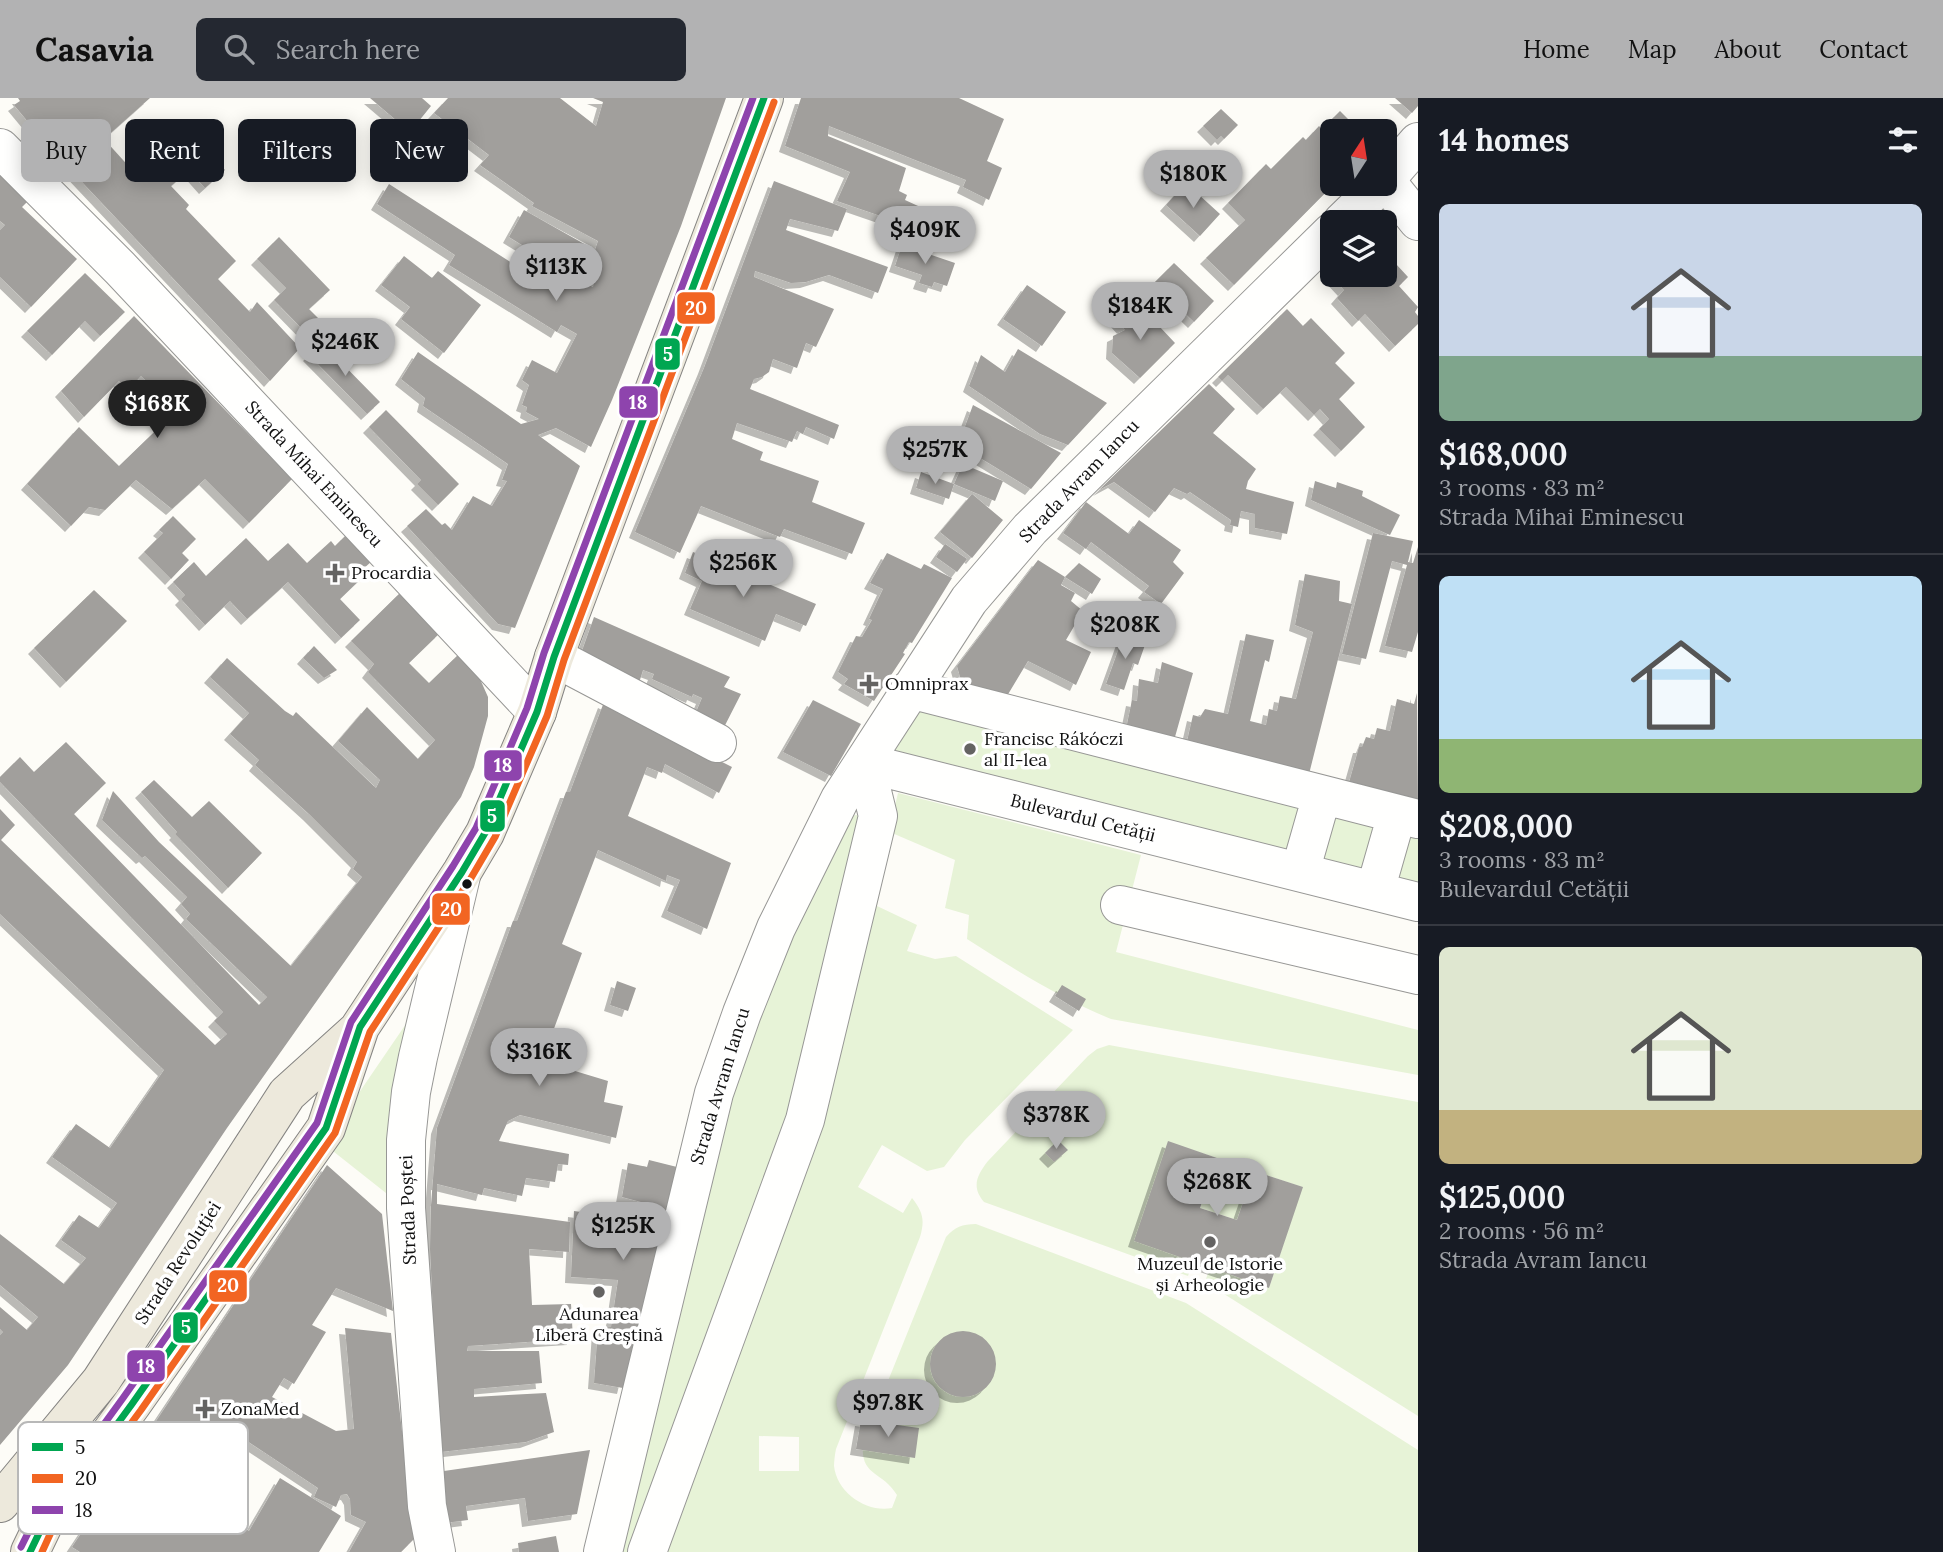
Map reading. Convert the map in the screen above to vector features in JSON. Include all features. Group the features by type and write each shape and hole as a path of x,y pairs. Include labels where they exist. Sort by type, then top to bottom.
{"main road":[{"name":"Strada Revoluției","path":"68,1422 101,1381 287,1094 360,1027 462,872 485,832 537,712 554,657 764,98"},
{"name":"Strada Revoluției","path":"119,1422 326,1128 360,1027"},
{"name":"Strada Revoluției","path":"0,1503 18,1484"},
{"name":"Strada Revoluției","path":"30,1552 39,1534"}],"street":[{"path":"1397,166 1418,142"},
{"name":"Strada Mihai Eminescu","path":"0,148 129,278 537,712"},
{"path":"1354,210 1369,196"},
{"path":"1396,196 1418,221"},
{"name":"Strada Avram Iancu","path":"603,1552 714,1094 742,1013 776,928 840,799 969,600 1030,529 1320,244"},
{"path":"554,657 718,743"},
{"path":"910,689 1407,817 1375,891"},
{"path":"647,1552 804,1120 878,816 865,763"},
{"name":"Bulevardul Cetății","path":"865,763 1418,902"},
{"path":"1300,872 1322,795"},
{"name":"Strada Poștei","path":"436,1552 427,1506 406,1208 406,1140 418,1057 462,872"},
{"path":"1120,905 1418,975"}],"green space":[{"path":"910,689 1418,819 1418,902 865,763"},
{"path":"898,793 1141,855 1116,952 1418,1030 1418,1075 1111,1019 1055,992 967,939 969,915 945,908 955,860 892,833 877,906 917,925 907,951 935,959 956,956 1073,1030 965,1140 944,1167 927,1171 882,1145 858,1187 903,1213 912,1198 921,1212 922,1226 836,1449 834,1466 841,1485 855,1499 873,1507 892,1508 897,1495 868,1468 863,1454 863,1443 946,1237 959,1227 976,1224 1186,1303 1418,1450 1418,1552 663,1552 814,1140","holes":["759,1436 799,1437 799,1471 759,1471"]},
{"path":"857,815 863,821 788,1122 631,1552 616,1552 708,1174 755,1018 848,816"},
{"path":"423,999 391,1197 324,1144"},
{"path":"1109,1045 1418,1102 1418,1416 1205,1282 1210,1267 1269,1288 1302,1187 1254,1171 1237,1220 1200,1208 1217,1158 1168,1142 1193,1261 1188,1276 984,1202 978,1191 977,1181 988,1161 1088,1056"}],"building":[{"path":"18,98 150,98 111,133 111,119 26,119 14,105 20,101"},
{"path":"370,98 422,98 431,106 420,119 395,119"},
{"path":"448,98 560,98 596,126 603,102 593,98 726,98 681,226 591,447 556,428 538,435 580,466 515,628 498,624 407,526 426,509 442,525 445,523 452,530 473,496 492,506 507,481 502,480 508,464 423,406 425,398 401,379 418,352 521,424 539,419 526,412 527,407 522,405 529,385 522,380 532,360 557,373 577,334 561,325 557,332 449,265 455,255 377,204 389,184 557,292 565,275 593,287 595,277 575,266 561,269 509,237 524,210 595,250 598,241 532,206 534,203 480,165 489,155 468,139 468,119 442,119 434,113"},
{"path":"801,98 959,98 1004,119 987,161 1002,168 989,200 963,187 966,180 829,126 828,136 906,168 899,191 907,195 905,200 953,222 946,237 899,216 898,222 837,201 850,172 785,146"},
{"path":"1395,98 1418,98 1418,106 1412,113"},
{"path":"1221,109 1238,125 1224,139 1221,136 1217,140 1203,126"},
{"path":"1340,111 1348,119 1332,119"},
{"path":"1319,126 1320,196 1322,196 1234,285 1206,258 1245,220 1228,203 1266,164 1271,169 1303,137 1306,140"},
{"path":"111,147 125,162 125,182 176,182 171,186 189,205 186,209 236,261 218,279 250,312 257,302 300,348 270,381 82,182 111,182"},
{"path":"0,175 28,201 22,207 77,259 31,307 0,277 0,230 5,225 0,221"},
{"path":"774,181 847,209 838,231 790,219 786,230 888,267 878,293 829,275 806,282 791,283 755,271 754,277 834,309 816,347 806,343 797,368 773,359 769,372 754,379 750,389 839,425 834,439 806,427 803,434 797,431 792,442 737,423 732,439 763,452 760,460 819,481 812,502 865,523 852,554 784,529 780,537 701,506 680,553 635,532 704,368"},
{"path":"200,182 212,182 205,188"},
{"path":"1186,183 1220,214 1200,236 1166,205"},
{"path":"279,237 330,290 309,309 328,328 314,341 274,300 286,288 257,259"},
{"path":"902,245 955,263 947,286 934,282 932,287 919,283 922,275 895,266"},
{"path":"404,256 432,278 438,271 481,305 444,353 401,319 410,307 381,285"},
{"path":"1174,263 1214,301 1194,322 1154,283"},
{"path":"1397,265 1408,277 1399,286 1418,307 1415,312 1418,324 1395,346 1365,314 1358,321 1337,298 1344,290 1341,287 1397,287"},
{"path":"85,273 125,312 100,336 85,321 52,355 27,331"},
{"path":"1027,285 1066,312 1042,346 1003,319"},
{"path":"1130,306 1137,313 1143,309 1175,343 1140,378 1112,353 1113,336 1125,330 1116,320"},
{"path":"1287,309 1303,326 1311,318 1345,353 1335,363 1355,383 1339,399 1365,427 1341,451 1319,429 1329,419 1320,409 1314,415 1286,387 1263,409 1228,375 1222,381 1218,377"},
{"path":"134,316 292,479 249,523 205,479 172,509 136,480 105,510 89,507 71,526 27,484 79,427 119,466 177,410 141,376 128,390 119,381 84,417 61,391"},
{"path":"370,324 390,339 377,356 357,340"},
{"path":"322,343 380,402 367,414 309,355"},
{"path":"1018,349 1107,403 1068,445 1040,434 969,386 981,355 1005,372"},
{"path":"1209,384 1235,409 1213,433 1256,469 1246,489 1294,502 1287,534 1255,528 1255,514 1241,511 1238,527 1230,525 1231,520 1190,492 1187,494 1174,488 1155,512 1114,482 1099,490"},
{"path":"973,405 1061,453 1031,489 977,456 972,465 954,456"},
{"path":"386,410 459,484 438,505 417,484 421,480 369,427"},
{"path":"963,464 1003,481 995,501 954,484"},
{"path":"921,472 954,484 949,499 916,488"},
{"path":"1315,481 1336,488 1337,482 1363,491 1362,496 1400,515 1390,535 1311,500"},
{"path":"972,494 1003,520 972,558 940,532"},
{"path":"1086,502 1129,534 1139,520 1181,550 1173,562 1184,573 1161,604 1144,592 1149,586 1091,542 1086,549 1063,533"},
{"path":"173,516 196,539 182,553 189,560 171,579 144,552 163,533 159,530"},
{"path":"1373,533 1413,541 1408,562 1413,563 1418,547 1418,632 1412,652 1385,646 1407,565 1392,561 1366,659 1342,654"},
{"path":"347,534 372,561 362,570 366,574 340,599 360,620 341,638 288,582 247,619 230,601 205,625 181,599 185,595 173,582 194,562 206,576 246,538 268,561 288,543 307,563 331,541 335,546"},
{"path":"945,544 967,559 957,572 936,557"},
{"path":"693,552 816,604 806,626 776,614 765,641 690,609 702,581 685,573"},
{"path":"887,553 921,569 924,564 952,578 874,701 844,684 848,679 838,672 856,636 862,637 872,620 869,619 883,589 870,583"},
{"path":"1038,560 1065,577 1061,585 1075,593 1071,601 1083,611 1066,640 1091,652 1076,685 1028,661 1007,696 962,684 957,666"},
{"path":"1079,563 1101,579 1092,594 1065,577"},
{"path":"1305,574 1340,581 1339,601 1352,604 1308,778 1185,750 1193,715 1200,717 1205,709 1228,714 1246,634 1274,640 1269,662 1265,660 1250,721 1266,725 1269,709 1277,711 1280,696 1296,699 1313,632 1295,625"},
{"path":"94,590 127,621 66,682 34,648"},
{"path":"403,590 441,632 409,663 429,683 460,653 476,670 488,697 488,716 474,767 461,797 227,1128 68,1365 0,1445 0,1335 3,1332 0,1329 0,1307 27,1330 38,1317 0,1285 0,1234 64,1284 86,1258 61,1240 79,1215 99,1228 117,1203 52,1157 76,1124 110,1148 164,1070 0,914 0,809 15,825 1,840 215,1045 227,1034 214,1021 223,1012 0,782 0,777 20,757 34,772 66,742 106,783 74,814 259,1005 267,997 186,919 190,914 181,904 187,897 145,856 142,858 102,820 113,791 159,842 291,966 362,877 353,869 357,862 255,765 259,760 230,734 249,713 210,677 227,658 285,711 293,716 296,712 376,788 380,780 338,741 367,707 418,759 435,740 368,672 374,664 351,641"},
{"path":"594,617 730,677 724,687 741,694 719,737 691,724 702,698 693,694 692,697 652,679 654,674 643,670 635,696 577,665"},
{"path":"1124,634 1146,642 1138,665 1133,663 1124,690 1106,684"},
{"path":"314,646 337,670 324,678 303,658"},
{"path":"1162,662 1193,673 1173,744 1125,734 1132,700 1137,701 1139,679 1158,683"},
{"path":"1417,693 1418,804 1348,786 1359,747 1362,747 1366,737 1374,739 1377,728 1390,731 1397,699 1414,704"},
{"path":"813,700 861,724 831,776 783,752"},
{"path":"604,702 732,767 719,793 665,764 662,773 647,767 628,816 731,863 707,929 667,911 680,880 667,875 666,881 598,850 562,944 582,953 542,1061 608,1081 604,1102 623,1106 616,1138 520,1115 508,1121 499,1141 569,1154 568,1165 558,1164 555,1182 526,1178 522,1196 484,1188 482,1195 437,1184 437,1204 570,1222 569,1252 529,1249 532,1305 571,1304 573,1339 468,1346 467,1351 539,1351 542,1383 474,1389 474,1397 546,1393 554,1432 526,1442 441,1452 430,1312 433,1312 431,1205 437,1128 513,921 517,921"},
{"path":"154,780 192,817 209,801 262,853 228,888 175,834 177,832 141,792"},
{"path":"617,981 636,988 628,1011 610,1005"},
{"path":"1062,985 1086,999 1079,1011 1055,996"},
{"path":"1058,1140 1068,1150 1054,1162 1045,1153"},
{"path":"1168,1141 1217,1158 1200,1208 1237,1220 1254,1171 1303,1187 1269,1288 1134,1241"},
{"path":"649,1160 677,1167 623,1388 594,1383 598,1328 611,1327 618,1280 571,1277 574,1211 636,1220 641,1202 622,1197 628,1163 647,1167"},
{"path":"327,1165 382,1214 393,1311 336,1288 312,1325 326,1332 294,1384 284,1378 272,1397 336,1431 354,1429 345,1328 391,1333 414,1539 401,1552 349,1552 366,1522 351,1515 347,1494 341,1495 336,1507 314,1497 318,1488 248,1442 248,1422 155,1422"},
{"path":"963,1331 976,1334 986,1341 993,1351 996,1364 993,1377 986,1387 976,1394 963,1397 950,1394 940,1387 933,1377 930,1364 933,1351 940,1341 950,1334"},
{"path":"861,1420 919,1428 915,1458 856,1449"},
{"path":"590,1450 577,1514 528,1521 525,1498 466,1506 468,1520 445,1523 437,1472"},
{"path":"280,1478 341,1516 319,1552 80,1552 72,1547 81,1534 248,1534"},
{"path":"556,1536 559,1552 519,1552 518,1543"}],"transit line":[{"name":"18","path":"106,1422 317,1123 351,1022 476,828 527,708 544,653 753,98"},
{"name":"5","path":"119,1422 326,1128 360,1027 485,833 537,712 554,657 764,98"},
{"name":"20","path":"132,1422 335,1133 370,1032 495,837 547,716 564,660 774,102"},
{"name":"18","path":"21,1547 28,1534"},
{"name":"5","path":"30,1552 39,1534"},
{"name":"20","path":"42,1552 50,1534"}],"place":[{"name":"Procardia","path":"335,573"},
{"name":"Omniprax","path":"869,684"},
{"name":"Francisc Rákóczi al II-lea","path":"970,749"},
{"name":"Muzeul de Istorie și Arheologie","path":"1210,1242"},
{"name":"Adunarea Liberă Creștină","path":"599,1292"},
{"name":"ZonaMed","path":"205,1409"}]}
